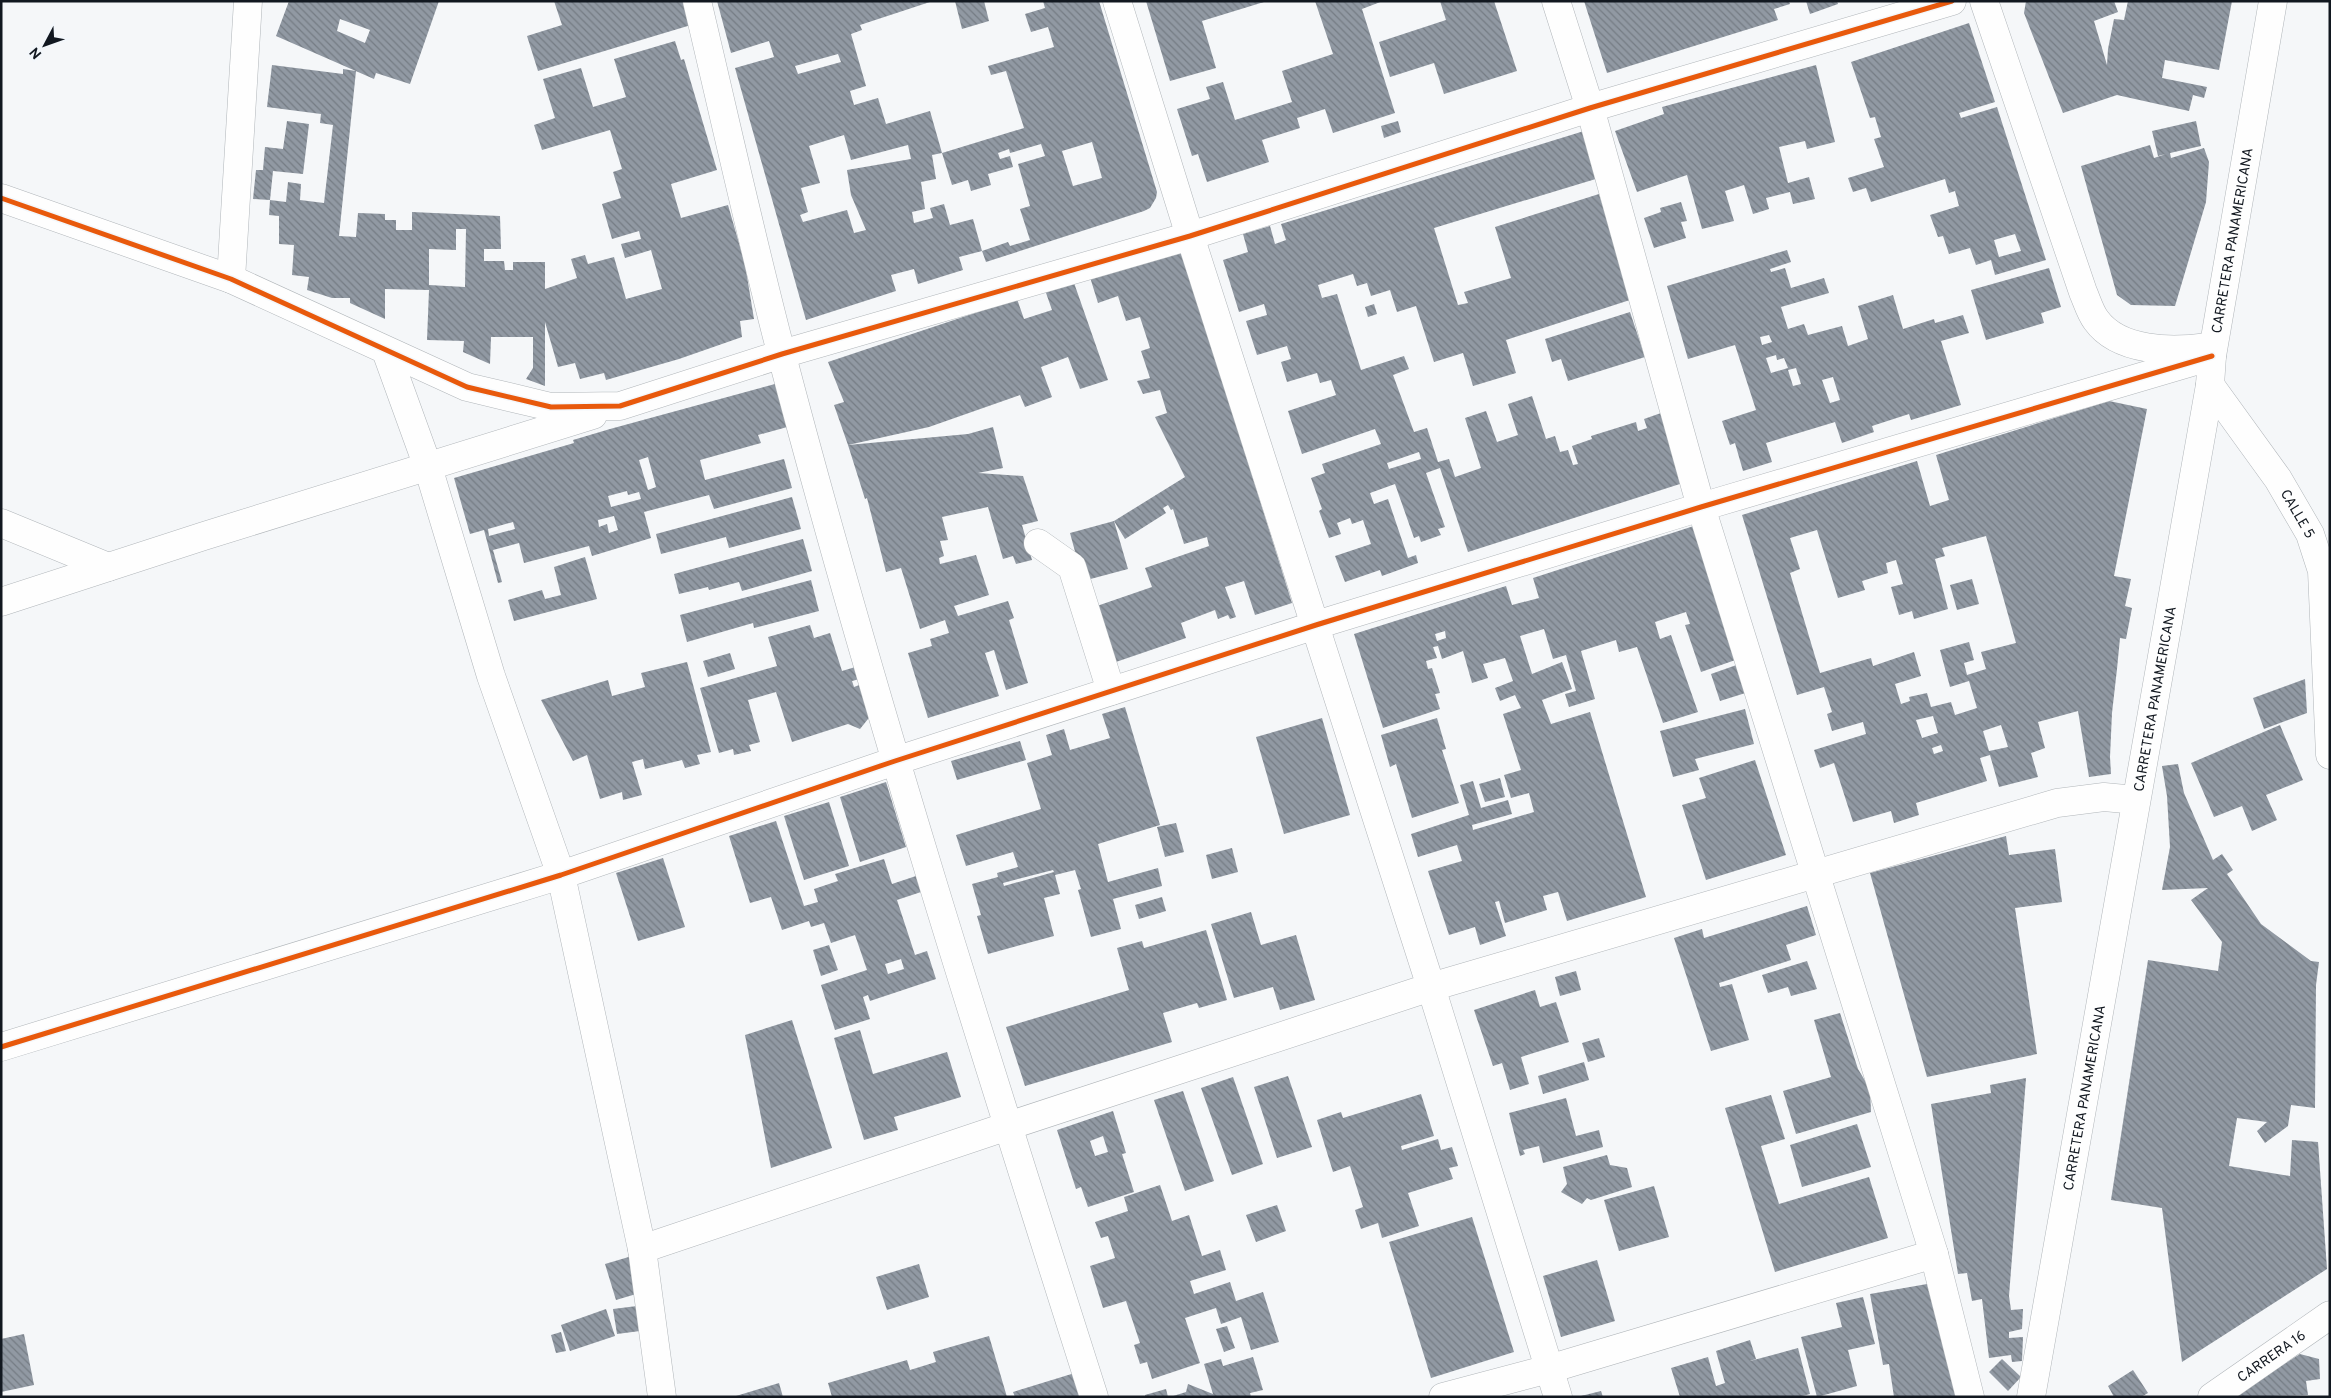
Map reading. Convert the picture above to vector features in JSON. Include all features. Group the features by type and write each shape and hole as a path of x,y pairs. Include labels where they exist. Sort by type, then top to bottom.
{"street":[{"path":"231,279 248,1"},
{"path":"697,1 782,354 895,762 1094,1397"},
{"path":"1117,1 1190,236 1431,987 1558,1397"},
{"path":"1556,1 1590,108 1701,506 1934,1254 1970,1397"},
{"path":"1,602 428,468 782,354 1190,236 1590,108 1952,1"},
{"path":"1984,1 2083,292 2096,320 2113,336 2136,346 2214,351"},
{"name":"CARRETERA PANAMERICANA","path":"2031,1397 2210,385 2214,351 2273,1"},
{"path":"1,198 231,279 386,352 467,387 551,407 620,406"},
{"path":"1,1047 562,875 895,762 1316,625 2214,351"},
{"path":"386,352 428,468 491,676 562,875 642,1250 662,1397"},
{"name":"CALLE 5","path":"2210,385 2278,479 2310,534 2322,571 2330,756"},
{"path":"1,523 108,567"},
{"path":"2310,534 2330,564"},
{"path":"1038,543 1072,567 1111,692"},
{"path":"642,1250 1008,1126 1431,987 2057,803 2104,797 2136,800"},
{"path":"1443,1397 1549,1369 1934,1254"},
{"name":"CARRERA 16","path":"2212,1397 2330,1315"}],"building":[{"path":"289,1 439,1 410,84 376,73 374,79 276,36","holes":["340,19 370,30 365,43 337,31"]},
{"path":"554,1 685,1 691,25 538,71 527,36 562,25"},
{"path":"717,1 933,1 860,25 862,30 851,34 866,86 850,91 854,105 878,98 886,124 930,111 942,153 932,155 936,179 921,182 925,209 912,212 914,223 933,218 930,208 944,204 950,225 973,219 982,251 959,257 963,270 918,284 914,269 891,275 896,291 806,320 735,68 774,57 769,41 731,53","holes":["838,54 841,62 798,74 795,66","844,135 851,160 908,145 911,159 847,170 851,195 866,230 854,233 847,210 803,222 800,215 808,212 801,188 820,183 809,146"]},
{"path":"955,1 984,1 989,21 962,29"},
{"path":"1043,1 1099,1 1157,192 1156,198 1150,208 1144,211 986,262 982,251 1008,242 1010,246 1030,240 1020,209 1030,206 1018,164 1045,156 1041,144 1010,153 1009,149 998,153 1000,159 1010,156 1013,167 988,174 991,185 971,191 968,180 952,185 942,153 1024,128 1006,71 991,75 988,66 1054,47 1048,27 1031,32 1025,14 1045,8","holes":["1092,142 1102,178 1073,186 1062,151"]},
{"path":"1146,1 1264,2 1202,21 1216,68 1170,81"},
{"path":"1315,1 1383,1 1362,9 1395,113 1333,133 1325,109 1297,118 1300,128 1262,140 1269,162 1207,182 1198,154 1192,156 1177,109 1210,99 1206,87 1223,82 1235,120 1292,102 1282,71 1333,54"},
{"path":"1440,1 1494,1 1517,71 1444,94 1434,63 1390,77 1379,42 1446,20"},
{"path":"1584,1 1789,1 1790,4 1774,9 1778,20 1607,73"},
{"path":"1806,1 1837,1 1838,4 1810,14"},
{"path":"2026,1 2114,1 2118,12 2094,21 2107,65 2114,19 2124,20 2128,1 2232,1 2219,70 2165,60 2162,78 2207,87 2204,98 2193,95 2189,111 2117,95 2063,113 2024,13"},
{"path":"1969,23 1995,102 1959,113 1961,118 1997,107 2046,260 1995,275 1991,260 1976,265 1970,248 1949,254 1943,236 1938,237 1930,215 1959,206 1955,191 1949,193 1945,179 1871,202 1866,188 1853,192 1848,178 1884,167 1874,139 1881,137 1875,117 1870,118 1851,62","holes":["2015,234 2021,251 1999,257 1994,240"]},
{"path":"675,41 681,60 684,59 717,170 671,184 681,218 728,205 745,264 754,319 740,321 742,337 679,359 606,380 604,373 580,379 575,363 558,367 545,322 545,386 526,379 533,368 533,337 491,337 490,364 463,352 464,341 427,340 429,290 385,289 385,319 350,303 350,298 332,298 307,290 309,277 292,275 294,245 279,244 279,216 269,215 270,200 286,202 288,182 301,184 300,200 324,203 333,125 320,123 321,114 267,107 272,65 343,74 343,69 356,71 339,236 356,237 358,213 385,214 385,220 396,220 396,230 412,230 412,212 500,216 501,249 484,249 484,261 504,261 505,270 513,270 513,262 545,262 545,289 577,278 571,259 585,255 588,264 614,257 626,299 662,289 651,250 625,258 621,244 641,239 639,231 612,239 602,204 621,198 613,172 622,169 610,130 542,150 534,125 555,118 543,79 581,68 593,107 626,97 614,59","holes":["456,229 466,229 465,287 429,285 429,249 456,250"]},
{"path":"1816,65 1835,142 1807,149 1805,141 1779,147 1788,183 1809,177 1815,199 1793,204 1790,192 1766,198 1769,209 1753,214 1744,185 1725,191 1734,221 1702,229 1687,175 1637,192 1615,131 1664,114 1662,107"},
{"path":"287,121 309,124 303,174 273,171 270,200 253,199 256,170 263,170 265,147 283,149"},
{"path":"1398,121 1401,132 1384,138 1381,126"},
{"path":"2196,121 2201,146 2170,153 2171,158 2204,148 2209,162 2206,202 2175,306 2131,305 2117,295 2081,166 2150,145 2154,158 2166,154 2158,156 2152,131"},
{"path":"1584,131 1599,178 1434,228 1458,305 1468,303 1464,292 1511,278 1495,227 1599,194 1633,299 1506,340 1516,373 1473,386 1463,353 1434,362 1416,306 1397,312 1390,290 1371,296 1367,283 1357,286 1353,274 1318,285 1322,298 1337,294 1361,370 1404,356 1409,369 1393,375 1414,432 1427,428 1438,462 1449,459 1455,477 1481,468 1465,418 1486,411 1497,442 1518,435 1508,404 1532,396 1546,439 1555,436 1560,452 1568,450 1573,465 1578,464 1572,446 1592,439 1591,436 1636,422 1638,431 1647,428 1644,419 1661,413 1683,483 1468,552 1440,468 1426,473 1445,527 1438,529 1441,535 1421,542 1419,536 1414,538 1395,484 1370,493 1374,504 1388,499 1408,558 1416,555 1418,563 1382,576 1380,570 1345,582 1335,556 1371,544 1363,520 1352,524 1350,518 1337,523 1341,534 1329,538 1319,511 1322,509 1311,478 1325,473 1322,464 1381,444 1375,429 1302,454 1288,411 1336,395 1331,380 1320,383 1317,373 1287,382 1281,362 1291,359 1287,346 1257,355 1246,321 1267,315 1264,304 1239,312 1223,260 1248,252 1243,234 1270,226 1275,244 1286,240 1281,224","holes":["1419,452 1421,459 1389,469 1387,463"]},
{"path":"1681,202 1687,221 1681,222 1686,238 1654,248 1644,218 1661,212 1660,208"},
{"path":"1180,245 1292,603 1255,615 1244,581 1225,587 1236,617 1230,619 1228,615 1218,619 1215,610 1181,623 1186,638 1113,663 1094,607 1152,587 1145,568 1209,546 1207,537 1184,544 1173,509 1171,510 1168,505 1163,508 1166,513 1125,539 1114,521 1185,477 1155,417 1167,413 1160,390 1143,394 1137,381 1150,378 1141,351 1150,348 1140,317 1126,321 1118,296 1098,303 1089,274"},
{"path":"1787,250 1791,262 1770,269 1771,272 1785,268 1791,288 1824,278 1829,293 1781,307 1788,329 1804,324 1808,335 1842,326 1848,346 1868,339 1858,306 1893,295 1903,329 1934,319 1935,323 1963,315 1969,333 1941,341 1961,405 1911,420 1909,414 1872,426 1874,432 1842,443 1835,422 1766,443 1772,462 1743,471 1735,443 1730,445 1722,421 1756,410 1735,345 1688,359 1667,286","holes":["1769,335 1772,342 1762,345 1760,337","1776,355 1777,360 1784,358 1788,368 1771,373 1766,358","1796,368 1801,384 1793,386 1788,370","1833,377 1840,400 1830,403 1822,380"]},
{"path":"2049,268 2061,307 2041,313 2044,323 1986,340 1971,290"},
{"path":"1073,280 1108,380 1080,389 1068,357 1041,367 1052,397 1025,407 1020,395 929,427 848,445 834,405 844,402 828,362 1017,299 1024,319 1052,310 1045,290"},
{"path":"1374,304 1377,314 1368,317 1365,307"},
{"path":"1630,312 1645,357 1568,381 1561,359 1552,362 1545,339"},
{"path":"786,381 798,424 758,435 761,443 700,460 705,480 784,459 792,488 714,509 709,495 644,512 651,538 592,556 589,546 524,563 519,543 493,550 502,582 498,583 484,530 470,534 454,478 574,443 573,440","holes":["648,457 656,487 648,490 639,460","627,491 628,495 639,492 641,499 611,507 608,496","614,516 618,530 609,533 607,524 599,527 598,520","513,522 515,529 489,536 488,529"]},
{"path":"2109,401 2147,409 2114,576 2131,579 2125,606 2132,608 2126,639 2120,638 2112,713 2111,774 2089,777 2078,711 2038,722 2045,748 2031,753 2038,777 1999,787 1990,755 1980,758 1987,781 1916,803 1919,815 1894,823 1891,811 1853,822 1834,763 1820,768 1814,750 1866,734 1863,722 1832,731 1827,714 1832,712 1824,687 1797,695 1742,515 1917,461 1930,506 1949,500 1936,455","holes":["1817,530 1838,598 1865,590 1862,581 1888,573 1886,563 1896,560 1903,584 1891,587 1899,615 1912,611 1914,619 1948,609 1935,559 1945,556 1942,548 1986,536 2016,643 1981,652 1986,669 1967,675 1964,663 1974,660 1969,642 1940,650 1950,687 1969,681 1977,708 1955,715 1951,702 1931,707 1927,693 1909,697 1910,701 1901,704 1895,684 1921,676 1914,652 1873,666 1871,658 1820,673 1790,573 1800,569 1790,538","1933,716 1938,733 1922,738 1916,720","2001,725 2008,747 1989,751 1983,731","1941,745 1943,751 1934,754 1932,748"]},
{"path":"993,427 1003,468 978,473 1023,476 1038,521 1022,525 1032,560 1016,564 1013,556 1003,559 988,507 942,517 948,540 940,541 944,556 939,558 940,564 976,555 989,595 954,606 958,616 1008,601 1014,618 1009,620 1028,683 1006,690 994,650 985,653 999,696 928,718 908,653 932,646 930,639 949,633 945,620 920,629 901,568 886,572 867,498 865,499 848,445 968,434"},
{"path":"792,497 801,529 729,548 726,537 661,554 656,534"},
{"path":"1114,521 1128,569 1083,581 1070,533"},
{"path":"1700,524 1744,657 1701,672 1685,625 1690,624 1686,612 1655,622 1660,639 1671,635 1698,712 1663,723 1637,647 1619,652 1616,640 1581,651 1595,699 1569,707 1565,694 1576,691 1566,655 1553,659 1544,629 1520,636 1532,674 1562,662 1572,689 1542,700 1551,724 1590,712 1646,897 1567,921 1558,892 1543,896 1547,910 1505,923 1499,901 1495,902 1506,936 1480,945 1475,927 1449,935 1428,871 1462,861 1457,845 1418,857 1411,834 1469,815 1460,785 1473,781 1481,808 1508,800 1512,814 1472,825 1473,830 1534,812 1529,793 1511,798 1504,775 1521,770 1503,714 1521,708 1515,695 1500,701 1495,688 1513,681 1505,658 1483,664 1488,678 1472,683 1463,651 1442,659 1438,646 1433,647 1437,658 1426,661 1428,669 1432,668 1440,693 1435,694 1440,709 1383,728 1354,634 1506,586 1512,605 1539,598 1533,578","holes":["1445,631 1446,638 1437,641 1435,634"]},
{"path":"803,539 812,571 742,591 739,582 709,590 708,587 679,594 674,574"},
{"path":"585,557 597,599 514,621 508,600 542,590 545,599 561,595 554,567"},
{"path":"1972,579 1979,604 1957,610 1950,585"},
{"path":"811,580 819,611 754,628 753,623 687,642 680,615"},
{"path":"810,625 814,638 830,633 842,671 862,665 867,677 852,681 854,687 862,684 872,714 860,729 848,724 792,742 776,692 748,700 760,742 749,745 751,751 734,755 733,749 719,753 700,688 777,666 768,637"},
{"path":"730,653 735,669 708,677 703,661"},
{"path":"687,662 711,752 697,755 700,764 685,768 682,760 645,769 643,759 632,762 642,795 623,800 622,792 600,799 587,755 573,761 541,700 608,680 612,696 645,687 641,673"},
{"path":"1745,662 1755,690 1720,701 1711,674"},
{"path":"2305,679 2307,713 2264,729 2253,698"},
{"path":"1125,707 1160,825 1098,844 1108,882 1158,868 1162,886 1113,899 1121,929 1091,937 1078,890 1081,889 1075,870 1055,875 1060,894 1044,898 1054,936 988,954 977,916 981,915 972,884 998,877 997,873 1018,867 1013,852 966,866 956,835 1041,809 1027,763 1052,755 1046,735 1064,729 1070,750 1110,738 1102,714","holes":["1053,870 1054,872 1004,886 1003,883"]},
{"path":"1745,709 1754,744 1695,759 1699,770 1673,777 1660,731"},
{"path":"1322,718 1350,815 1284,834 1256,737"},
{"path":"1437,718 1446,749 1442,750 1459,803 1412,818 1396,764 1390,767 1381,735"},
{"path":"2280,725 2303,780 2266,795 2277,820 2252,831 2242,806 2214,817 2191,763"},
{"path":"1020,741 1026,760 957,780 951,761"},
{"path":"1755,760 1786,855 1706,880 1682,805 1706,798 1699,778"},
{"path":"2178,764 2184,793 2213,860 2222,854 2233,870 2227,874 2261,924 2311,961 2319,962 2316,985 2315,1108 2291,1105 2288,1126 2265,1143 2257,1131 2267,1122 2237,1118 2229,1166 2290,1176 2292,1140 2318,1142 2327,1269 2182,1362 2162,1208 2111,1200 2148,960 2218,971 2222,942 2191,900 2208,888 2162,890 2170,847 2167,796 2162,766"},
{"path":"1500,778 1505,797 1485,802 1479,784"},
{"path":"886,782 906,847 860,862 840,797"},
{"path":"829,802 849,866 804,880 784,816"},
{"path":"776,821 804,906 818,902 814,889 838,881 835,874 884,859 892,884 916,876 921,892 897,900 915,955 927,951 936,979 870,1001 868,995 863,997 870,1019 835,1030 821,985 867,970 855,935 831,943 824,923 811,927 809,921 782,930 771,897 750,903 729,836","holes":["901,959 904,969 888,974 885,964"]},
{"path":"1176,823 1184,852 1165,857 1157,827"},
{"path":"2006,836 2009,855 2055,849 2062,902 2015,908 2037,1054 1927,1077 1870,873"},
{"path":"1232,848 1238,872 1212,879 1206,855"},
{"path":"663,858 685,927 638,941 616,873"},
{"path":"1162,897 1166,911 1139,919 1135,905"},
{"path":"1807,906 1816,935 1786,945 1791,960 1719,983 1720,987 1732,984 1749,1040 1711,1051 1674,938 1702,929 1704,938"},
{"path":"1251,912 1261,945 1296,935 1315,1000 1280,1010 1273,987 1234,998 1211,924"},
{"path":"1206,930 1227,1000 1199,1008 1197,1003 1163,1013 1172,1042 1025,1086 1006,1027 1129,990 1117,948 1142,941 1144,948"},
{"path":"829,945 838,970 821,976 813,950"},
{"path":"1807,961 1817,989 1791,996 1788,987 1768,993 1762,975"},
{"path":"1576,971 1581,990 1560,996 1555,977"},
{"path":"1535,990 1540,1007 1556,1002 1569,1042 1521,1057 1529,1084 1510,1090 1502,1063 1493,1066 1474,1010"},
{"path":"1840,1013 1858,1069 1870,1089 1871,1112 1796,1134 1783,1091 1831,1077 1814,1020"},
{"path":"792,1020 832,1148 771,1168 745,1035"},
{"path":"860,1030 873,1074 947,1052 961,1097 894,1117 898,1130 864,1140 834,1038"},
{"path":"1599,1038 1605,1057 1588,1062 1582,1043"},
{"path":"1584,1062 1589,1080 1543,1094 1538,1076"},
{"path":"1288,1076 1312,1147 1277,1158 1254,1087"},
{"path":"1233,1077 1263,1164 1232,1175 1201,1088"},
{"path":"2026,1078 2009,1296 2011,1310 2023,1309 2022,1329 2009,1332 2009,1338 2023,1337 2022,1361 2012,1362 2011,1355 1989,1358 1982,1299 1972,1301 1967,1273 1958,1274 1931,1104 1991,1093 1990,1085"},
{"path":"1183,1091 1214,1181 1185,1191 1154,1100"},
{"path":"1421,1094 1434,1136 1401,1146 1402,1150 1438,1139 1441,1150 1452,1147 1458,1166 1449,1168 1453,1179 1408,1193 1419,1226 1382,1238 1378,1223 1361,1229 1355,1210 1363,1207 1350,1166 1333,1172 1317,1120 1341,1112 1343,1118"},
{"path":"1771,1095 1785,1139 1761,1146 1779,1204 1869,1177 1888,1238 1775,1272 1725,1108"},
{"path":"1566,1098 1576,1136 1599,1130 1603,1147 1543,1163 1539,1146 1523,1150 1525,1154 1520,1156 1509,1113"},
{"path":"1113,1111 1126,1153 1122,1154 1134,1192 1088,1207 1081,1187 1076,1189 1057,1130","holes":["1103,1136 1108,1152 1095,1156 1090,1141"]},
{"path":"1857,1124 1871,1167 1802,1187 1790,1145"},
{"path":"1607,1155 1610,1165 1627,1168 1632,1187 1591,1200 1587,1198 1582,1204 1561,1192 1567,1184 1563,1167"},
{"path":"1160,1185 1172,1221 1189,1215 1202,1256 1220,1250 1226,1270 1190,1281 1194,1294 1230,1282 1236,1301 1263,1292 1279,1342 1251,1350 1241,1317 1221,1324 1216,1308 1185,1318 1200,1363 1152,1379 1147,1362 1140,1364 1134,1345 1140,1343 1126,1301 1103,1308 1090,1266 1115,1258 1108,1236 1101,1238 1095,1222 1128,1211 1124,1197"},
{"path":"1654,1186 1669,1237 1619,1251 1604,1200"},
{"path":"1277,1205 1286,1231 1256,1242 1246,1215"},
{"path":"1472,1217 1514,1352 1431,1378 1389,1242"},
{"path":"632,1256 643,1292 616,1300 605,1264"},
{"path":"1597,1260 1615,1321 1561,1337 1543,1276"},
{"path":"919,1264 929,1297 887,1310 876,1277"},
{"path":"1927,1284 1957,1397 1894,1397 1889,1364 1883,1365 1870,1294"},
{"path":"1863,1297 1875,1344 1848,1350 1857,1386 1817,1397 1801,1337 1842,1327 1836,1303"},
{"path":"637,1306 640,1331 617,1334 613,1309"},
{"path":"606,1309 615,1336 570,1351 561,1325"},
{"path":"1227,1326 1235,1348 1224,1352 1216,1329"},
{"path":"561,1332 566,1351 556,1353 551,1335"},
{"path":"24,1334 34,1385 1,1392 1,1339"},
{"path":"989,1336 1007,1397 832,1397 828,1383 907,1360 910,1370 936,1362 933,1352"},
{"path":"1750,1340 1756,1359 1750,1361 1798,1348 1810,1394 1798,1397 1680,1397 1671,1368 1708,1357 1716,1386 1725,1383 1716,1351"},
{"path":"2300,1354 2319,1359 2320,1379 2306,1381 2308,1395 2239,1397 2239,1392"},
{"path":"1253,1357 1263,1390 1250,1393 1251,1397 1170,1397 1186,1392 1188,1384 1213,1394 1204,1364 1221,1359 1223,1366"},
{"path":"2002,1359 2021,1377 2008,1391 1989,1372"},
{"path":"2133,1370 2148,1393 2141,1397 2114,1397 2108,1386"},
{"path":"1078,1372 1086,1397 1015,1397 1013,1392"},
{"path":"779,1383 783,1397 736,1397 736,1396"},
{"path":"1166,1389 1168,1397 1145,1397 1145,1395"},
{"path":"1601,1391 1603,1397 1581,1397 1581,1396"}],"cycle path":[{"path":"1,198 231,279 467,387 551,407 620,406 782,354 1190,236 1590,108 1952,1"},
{"path":"1,1047 561,875 895,761 1316,625 1701,507 2212,356"}]}
